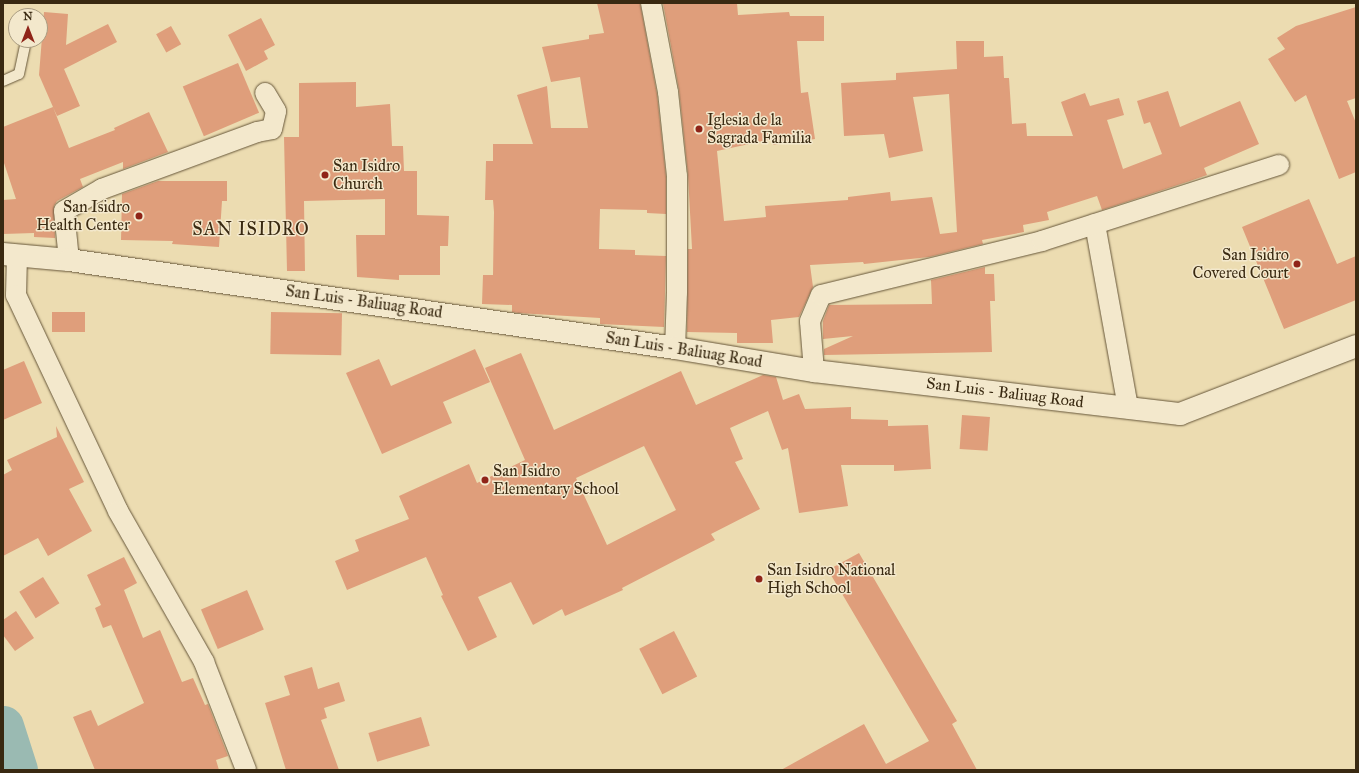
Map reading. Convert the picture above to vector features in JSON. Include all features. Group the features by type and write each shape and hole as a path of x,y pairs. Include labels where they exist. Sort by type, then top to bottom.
{"main road":[{"name":"San Luis - Baliuag Road","path":"10,254 69,260 674,348 814,371 1180,414 1356,346"}],"street":[{"path":"651,3 668,98 677,176 678,292 674,348"},
{"path":"69,260 64,211 102,189 256,132 272,129 276,111 265,93"},
{"path":"814,371 810,321 821,295 1042,241 1279,165"},
{"path":"1095,224 1128,408"},
{"path":"10,254 16,295 118,511 204,662 246,770"}],"lane":[{"path":"3,81 19,74 24,48"}],"building":[{"path":"597,3 640,3 657,94 666,177 666,214 647,213 647,210 600,209 599,249 635,250 635,255 666,256 664,327 600,324 600,318 518,313 512,312 512,305 482,304 483,275 493,275 494,212 493,200 485,200 486,161 493,161 493,144 533,144 517,95 547,86 551,128 588,128 580,77 551,82 542,47 589,39 589,35 604,33"},
{"path":"663,3 737,3 738,15 789,12 790,16 824,16 824,41 797,41 801,93 808,92 815,139 773,145 772,139 717,151 724,221 766,217 765,206 848,200 848,197 890,192 891,201 932,197 940,234 957,232 949,94 913,97 923,151 889,158 884,134 844,136 841,83 896,80 896,73 957,69 956,41 984,41 984,57 1003,56 1004,78 1009,78 1012,124 1026,123 1027,136 1073,136 1061,102 1085,93 1090,106 1119,98 1124,115 1107,120 1123,169 1162,154 1150,122 1144,124 1137,101 1168,91 1180,127 1240,101 1259,144 1204,168 1207,175 1102,210 1097,196 1047,212 1049,220 1023,225 1024,232 982,240 983,244 929,257 864,264 863,262 810,265 813,287 799,317 771,320 773,343 737,343 737,333 687,332 688,249 692,249 688,175 679,90"},
{"path":"1356,7 1356,98 1347,101 1356,123 1356,172 1339,179 1306,95 1295,102 1268,59 1285,49 1277,38 1296,26"},
{"path":"48,12 68,14 66,45 108,24 117,42 64,69 80,106 57,116 39,75 41,48 48,48"},
{"path":"261,18 275,45 264,51 268,59 246,71 228,35"},
{"path":"171,26 181,44 166,53 156,34"},
{"path":"238,63 259,113 204,136 183,86"},
{"path":"356,82 356,107 390,104 392,146 403,146 404,171 417,171 417,215 449,216 448,246 440,246 440,275 399,275 399,280 357,277 356,235 385,235 385,199 304,201 305,271 287,271 284,137 299,137 299,83"},
{"path":"53,107 69,148 115,130 114,128 149,112 168,152 123,169 123,162 80,179 83,187 57,201 54,206 55,238 34,237 34,233 3,234 3,200 16,199 3,160 3,127"},
{"path":"158,181 227,181 227,201 222,201 219,247 172,244 173,241 121,240 122,194"},
{"name":"San Isidro Covered Court","path":"1309,199 1337,264 1356,256 1356,300 1284,329 1242,227"},
{"path":"985,267 985,274 994,274 995,301 990,301 992,352 824,355 824,349 853,336 823,339 823,321 829,305 932,304 931,280"},
{"path":"52,312 85,312 85,332 52,332"},
{"path":"271,312 342,313 341,355 270,354"},
{"path":"475,349 490,382 443,402 452,423 382,454 346,373 379,359 391,386"},
{"path":"521,353 554,430 681,371 696,405 763,375 776,377 783,400 799,394 805,409 851,407 851,419 888,420 888,426 928,425 931,469 894,471 894,465 841,465 848,506 799,513 788,448 782,450 768,411 730,428 743,459 735,462 760,509 711,534 715,540 622,588 623,590 565,616 562,609 533,625 511,582 478,597 497,637 468,651 441,596 443,595 426,557 347,590 335,561 359,551 355,540 409,519 399,496 469,464 477,483 525,460 485,368","holes":["644,446 676,510 607,545 576,478"]},
{"path":"24,361 42,403 3,420 3,370"},
{"path":"962,415 990,417 988,451 960,449"},
{"path":"56,426 84,482 69,489 92,531 48,556 38,538 3,556 3,475 12,470 7,460 57,437"},
{"path":"859,553 957,721 952,724 977,770 781,770 864,724 886,764 929,741 828,570"},
{"path":"124,557 137,583 124,590 143,638 160,630 182,682 193,678 205,705 208,704 228,756 216,760 219,770 95,770 73,717 91,710 98,726 144,703 111,625 103,628 95,608 101,605 87,575"},
{"path":"43,577 59,603 36,618 19,592"},
{"path":"247,590 264,630 218,649 201,610"},
{"path":"16,611 34,638 15,651 3,635 3,620"},
{"path":"674,631 697,676 662,694 639,649"},
{"path":"312,667 318,689 339,682 345,701 324,708 327,718 321,720 339,770 286,770 265,703 290,695 284,676"},
{"path":"421,717 430,746 377,762 368,733"}],"waterway":[{"path":"3,726 17,770"}],"place":[{"name":"Iglesia de la Sagrada Familia","path":"699,129"},
{"name":"San Isidro Church","path":"325,175"},
{"name":"San Isidro Health Center","path":"139,216"},
{"name":"San Isidro Covered Court","path":"1297,264"},
{"name":"San Isidro Elementary School","path":"485,480"},
{"name":"San Isidro National High School","path":"759,579"}],"district":[{"name":"SAN ISIDRO","path":"251,229"}]}
